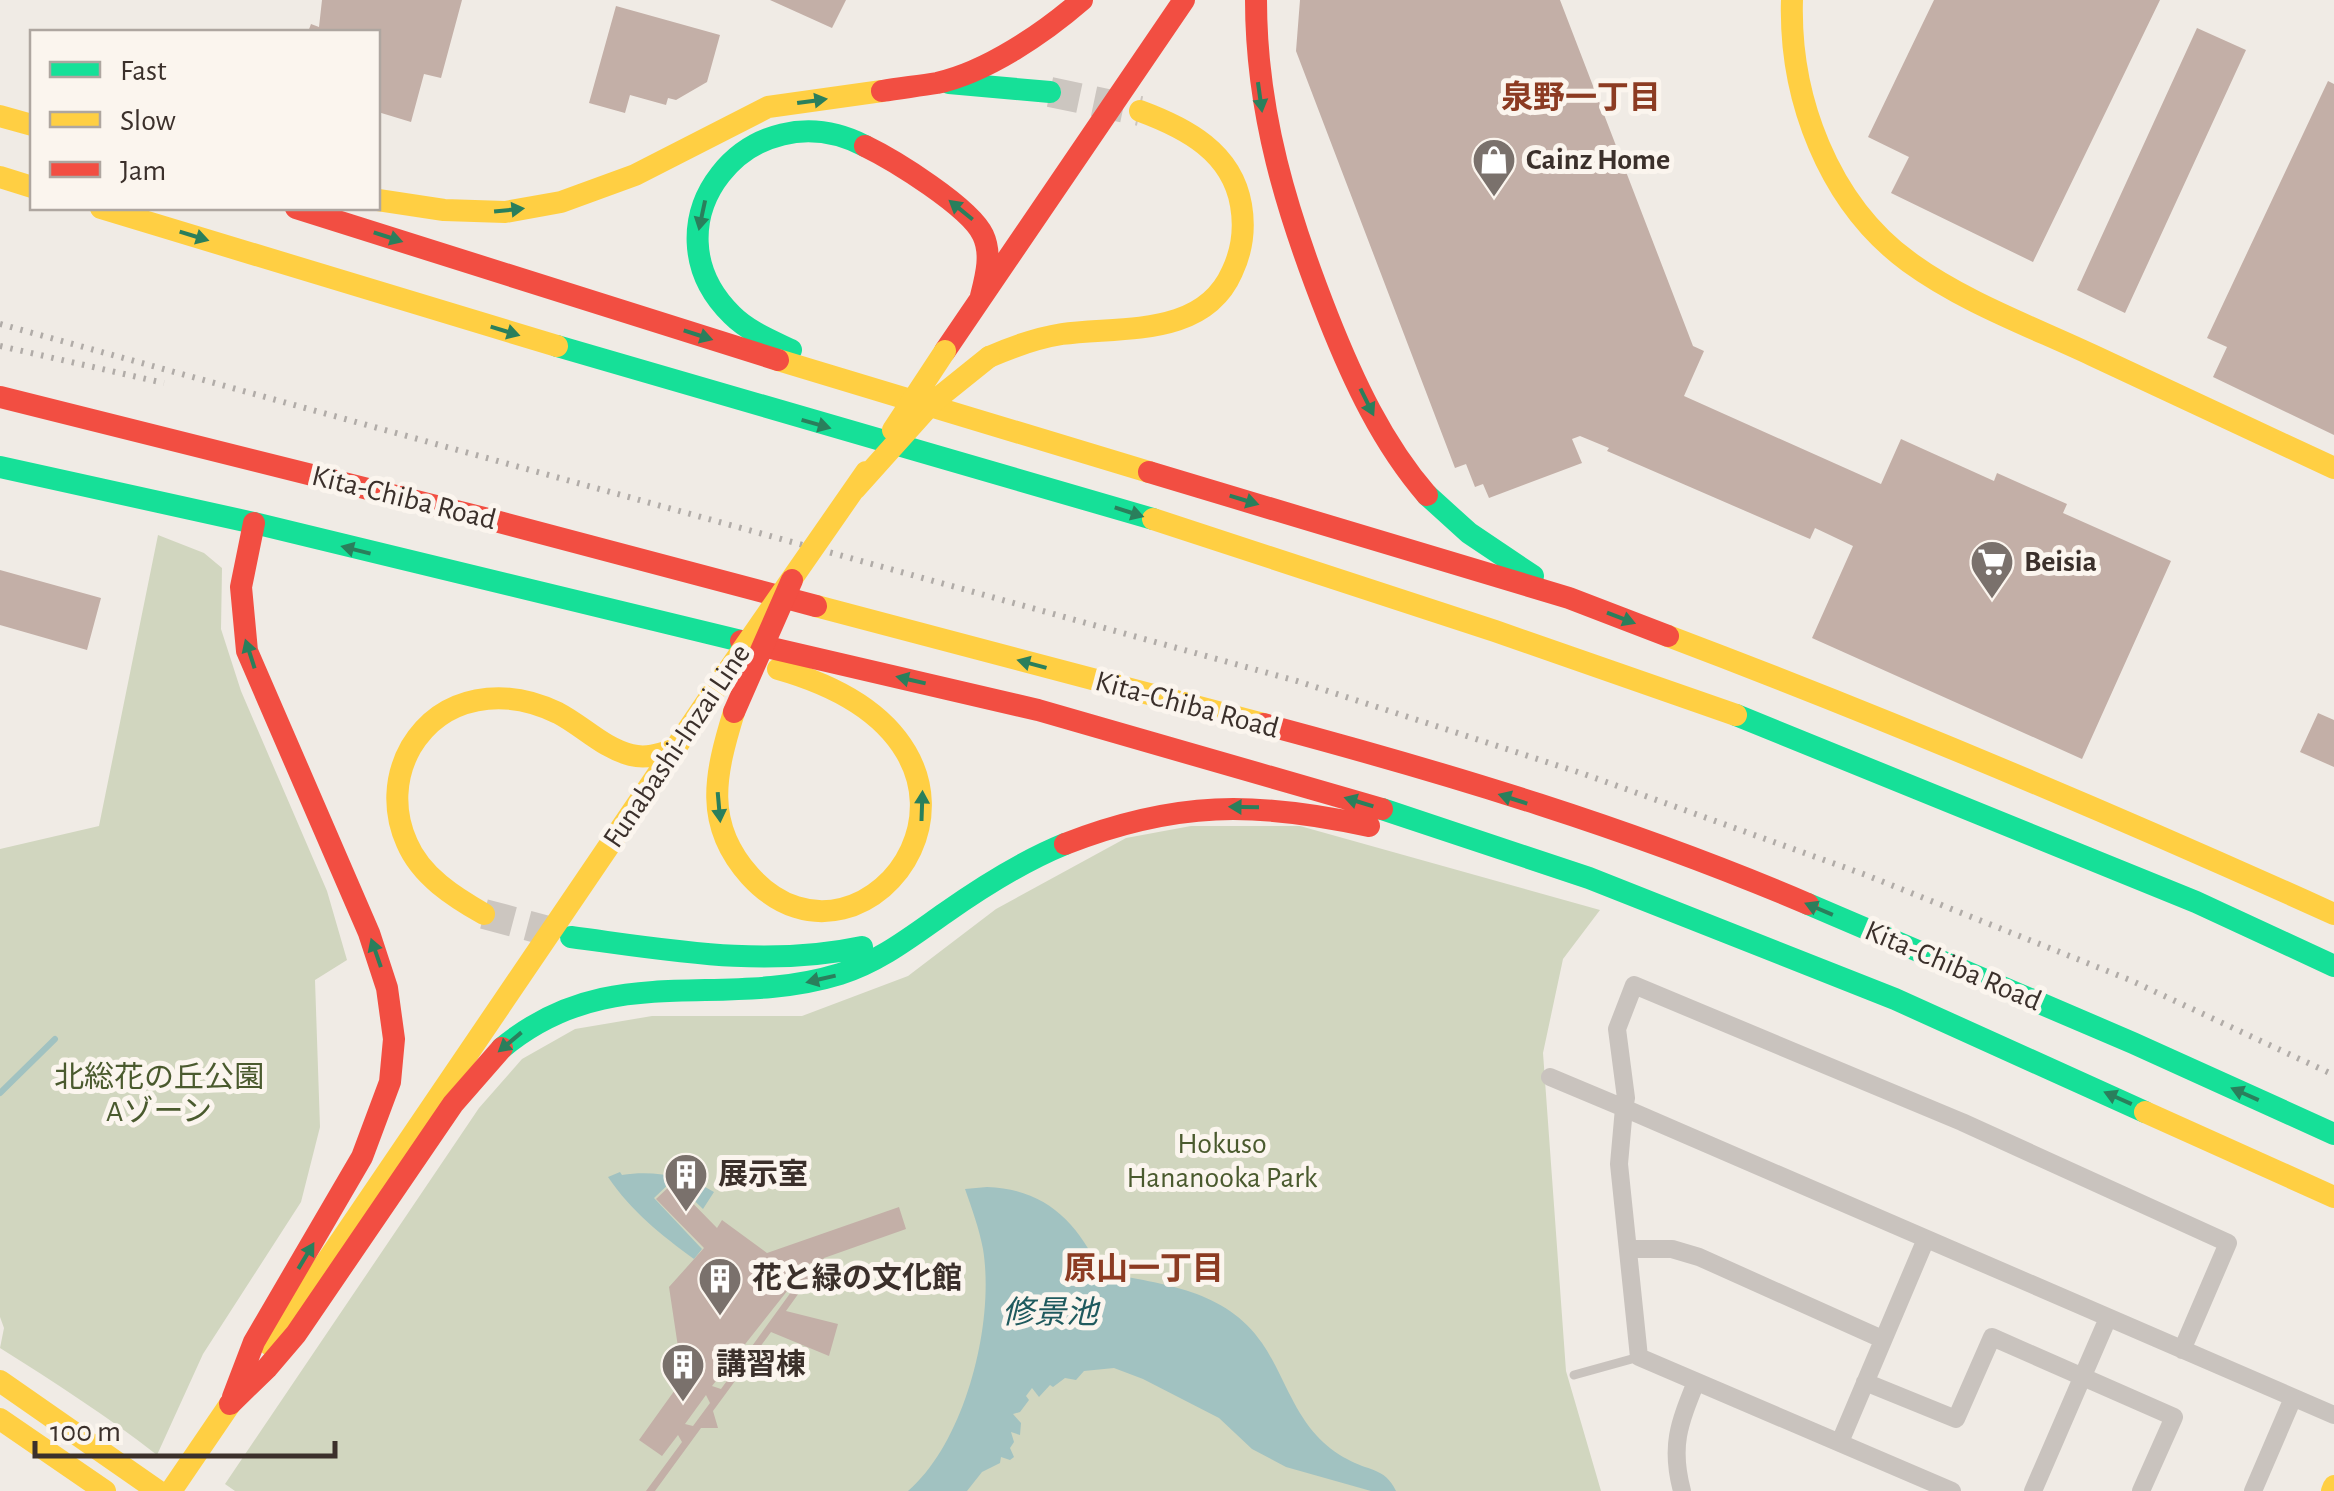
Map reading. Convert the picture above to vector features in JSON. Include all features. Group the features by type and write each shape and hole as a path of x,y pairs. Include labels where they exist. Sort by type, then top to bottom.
{"main road":[{"path":"941,82 1045,32 1082,0"},
{"name":"Funabashi-Inzai Line","path":"171,1491 1184,0"},
{"path":"1256,0 1254,49 1260,104 1275,174 1340,347 1378,425 1415,481 1453,522 1569,598"},
{"path":"1792,0 1795,65 1812,128 1844,192 1880,238 1924,273 1954,290 2334,468"},
{"path":"380,200 444,210 505,212 561,202 636,176 768,108 941,82 1050,92"},
{"path":"854,489 917,414 951,383 989,358 1022,342 1064,334 1157,326 1202,310 1221,292 1237,263 1245,230 1240,190 1222,159 1196,136 1140,111"},
{"path":"0,116 30,124"},
{"path":"981,296 990,267 987,242 970,214 870,148 831,132 794,128 756,140 726,165 703,204 698,240 704,273 726,310 764,338 812,359 1063,436 1135,467"},
{"path":"0,177 30,186"},
{"path":"108,210 717,396 1118,508 1512,637 1778,730 2196,902 2334,966"},
{"path":"302,210 765,356 1569,598 1827,696 2159,835 2334,914"},
{"name":"Kita-Chiba Road","path":"0,397 488,519 1379,755 1710,862 2334,1134"},
{"name":"Kita-Chiba Road","path":"0,467 254,523 679,628 1038,710 1376,808 1589,878 1894,999 2334,1197"},
{"path":"230,1404 254,1342 368,1144 390,1082 394,1039 388,988 369,933 248,651 240,615 239,580 254,523"},
{"path":"414,564 449,583 809,676 880,720 906,750 922,788 918,847 896,880 862,904 824,910 794,907 770,896 745,875 725,844 716,806 720,758 734,712 792,580"},
{"path":"484,914 428,874 411,852 400,826 396,801 398,775 422,731 446,710 470,698 512,698 558,714 618,750 646,757 674,749"},
{"path":"572,937 782,961 829,956 910,929 1043,853 1098,831 1160,812 1248,806 1325,814 1678,912"},
{"path":"230,1404 278,1358 449,1111 486,1064 534,1022 588,999 622,991 762,991 841,974 889,951 960,902"},
{"path":"0,1382 158,1491"},
{"path":"0,1419 105,1491"}],"street":[{"path":"1952,1491 1639,1356 1620,1164 1626,1098 1618,1029 1634,986 1962,1122 2228,1243 2182,1350"},
{"path":"1550,1076 2334,1415"},
{"path":"1840,1442 1926,1239"},
{"path":"1630,1248 1672,1249 1699,1256 1882,1339"},
{"path":"2033,1491 2108,1318"},
{"path":"1865,1382 1956,1419 1992,1337 2174,1416 2141,1491"},
{"path":"1682,1491 1674,1463 1677,1432 1696,1382"},
{"path":"2253,1491 2294,1398"}],"lane":[{"path":"1574,1375 1639,1356"}],"green space":[{"name":"北総花の丘公園 Aゾーン","path":"158,535 204,553 222,568 221,629 241,691 327,891 347,960 315,980 320,1127 301,1202 203,1354 157,1455 0,1348 4,1328 0,1317 0,849 99,826"},
{"name":"Hokuso Hananooka Park","path":"1191,826 1300,826 1600,910 1563,959 1543,1053 1566,1371 1601,1491 235,1491 225,1484 479,1108 522,1059 575,1029 652,1016 802,1016 908,976 996,909 1126,838"}],"water":[{"path":"620,1172 670,1176 714,1192 703,1209 673,1180 654,1198 702,1249 694,1259 626,1201 608,1177"},
{"name":"修景池","path":"987,1187 1026,1194 1056,1211 1105,1273 1192,1292 1230,1311 1262,1343 1317,1436 1343,1457 1381,1473 1396,1491 1371,1491 1286,1467 1252,1449 1219,1418 1114,1368 1084,1371 1076,1380 1065,1378 1053,1387 1050,1385 1039,1397 1032,1388 1026,1396 1029,1400 1020,1412 1013,1414 1021,1423 1020,1435 1011,1432 1014,1457 1001,1457 1000,1463 982,1472 967,1491 908,1491 946,1442 972,1379 980,1344 986,1278 981,1241 965,1189"}],"building":[{"path":"322,0 462,0 441,78 424,74 411,122 380,113 380,30 309,30 311,24 319,27"},
{"path":"770,0 846,0 832,28"},
{"name":"Cainz Home","path":"1300,0 1560,0 1693,346 1704,351 1684,396 1881,484 1901,439 1994,481 1997,473 2067,504 2063,513 2171,561 2082,759 1812,638 1853,546 1815,528 1810,539 1580,436 1572,439 1582,463 1489,498 1483,484 1475,487 1466,464 1455,468 1296,51"},
{"path":"1934,0 2160,0 2033,262 1891,193 1909,157 1868,137"},
{"path":"616,6 720,35 707,82 676,100 668,98 666,105 630,95 625,113 589,103"},
{"path":"2197,28 2246,50 2125,313 2077,290"},
{"path":"2328,81 2334,84 2334,435 2213,377 2227,347 2207,338"},
{"path":"0,570 101,598 87,650 0,625"},
{"path":"2318,713 2334,720 2334,767 2300,752"},
{"path":"673,1183 717,1228 722,1220 767,1253 899,1207 906,1229 824,1258 786,1311 838,1324 829,1356 771,1332 713,1411 718,1428 701,1428 655,1491 646,1491 682,1442 678,1435 662,1456 639,1440 700,1355 678,1347 669,1287 704,1248 656,1199","holes":["812,1263 721,1389 712,1386 799,1276 791,1270","706,1395 710,1403 693,1426 685,1424"]}],"waterway":[{"path":"0,1093 55,1039"}],"tunnel":[{"path":"1050,92 1140,111"},
{"path":"484,914 571,937"}],"railway":[{"path":"0,324 1297,681 1584,774 1866,875 2130,980 2334,1075"},
{"path":"0,346 164,383"}],"traffic: fast":[{"path":"949,83 1050,92"},
{"path":"791,350 738,321 707,279 698,242 703,206 720,174 748,149 782,134 822,132 865,146"},
{"path":"557,346 1153,519"},
{"path":"0,467 254,523 741,641"},
{"path":"1427,495 1469,533 1533,576"},
{"path":"1736,715 2196,902 2334,966"},
{"path":"1382,809 1589,878 1895,999 2145,1112"},
{"path":"502,1048 543,1020 584,1004 666,991 795,984 854,969 895,948 1003,875 1065,844"},
{"path":"1808,904 2334,1134"},
{"path":"571,937 716,955 789,956 862,947"}],"traffic: slow":[{"path":"1792,0 1798,74 1819,145 1856,210 1881,238 1909,262 1975,301 2334,468"},
{"path":"380,200 444,210 505,212 561,202 635,175 768,107 882,91"},
{"path":"989,357 1052,336 1181,319 1219,293 1232,272 1243,222 1236,186 1228,170 1190,134 1140,111"},
{"path":"0,116 30,124"},
{"path":"0,177 30,186"},
{"path":"108,210 557,346"},
{"path":"893,430 945,351"},
{"path":"855,489 933,402 989,357"},
{"path":"778,360 1149,472"},
{"path":"725,675 866,472"},
{"path":"1153,519 1736,715"},
{"path":"816,606 1263,724"},
{"path":"1668,636 2003,770 2334,914"},
{"path":"734,712 722,756 717,798 725,837 750,876 796,907 842,909 883,887 911,850 921,803 906,752 861,706 778,669"},
{"path":"270,1345 725,675"},
{"path":"484,914 450,893 421,866 399,819 397,795 405,758 424,729 458,706 497,698 558,713 611,747 631,755 648,756 675,749"},
{"path":"2145,1112 2334,1197"},
{"path":"0,1381 158,1491"},
{"path":"171,1491 239,1391"},
{"path":"0,1419 105,1491"},
{"path":"2332,1491 2334,1486"}],"traffic: jam":[{"path":"882,91 956,78 995,61 1082,0"},
{"path":"945,351 1184,0"},
{"path":"1256,0 1257,42 1268,123 1299,239 1358,387 1396,454 1427,495"},
{"path":"865,146 930,185 975,224 987,250 981,296"},
{"path":"302,210 778,360"},
{"path":"0,397 816,606"},
{"path":"1149,472 1569,598 1668,636"},
{"path":"233,1397 254,1342 362,1157 390,1082 394,1039 387,988 369,933 247,651 241,587 254,523"},
{"path":"734,712 792,580"},
{"path":"741,641 1038,710 1382,809"},
{"path":"1263,724 1539,804 1675,851 1808,904"},
{"path":"1065,844 1143,820 1216,810 1289,812 1369,826"},
{"path":"230,1404 296,1334 453,1104 502,1048"}],"place":[{"name":"Cainz Home","path":"1494,198"},
{"name":"Beisia","path":"1992,600"},
{"name":"展示室","path":"686,1213"},
{"name":"花と緑の文化館","path":"720,1317"},
{"name":"講習棟","path":"683,1403"}],"district":[{"name":"泉野一丁目","path":"1581,98"},
{"name":"原山一丁目","path":"1144,1269"}]}
